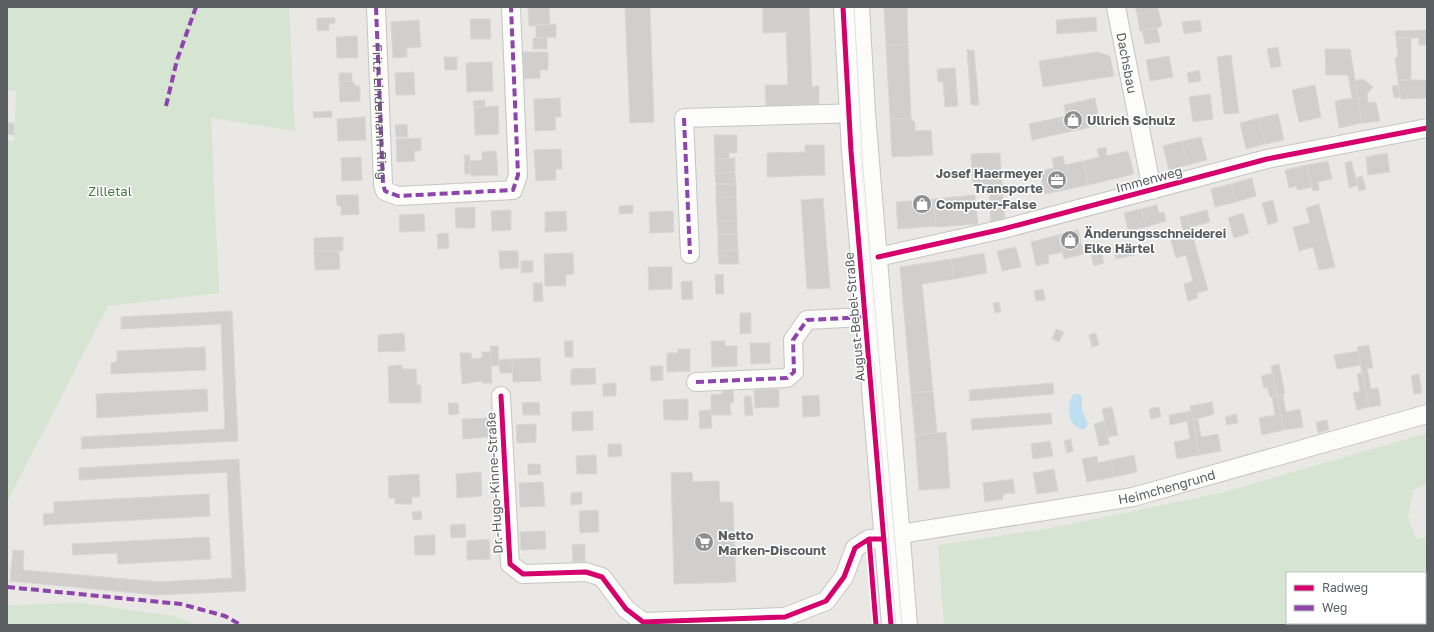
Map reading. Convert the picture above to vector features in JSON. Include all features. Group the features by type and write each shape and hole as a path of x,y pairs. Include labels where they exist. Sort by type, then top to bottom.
{"street":[{"name":"Fritz-Lindemann-Ring","path":"376,7 383,184 385,191 398,196 513,190 518,175 511,7"},
{"name":"August-Bebel-Straße","path":"843,7 878,257 892,537 891,625"},
{"name":"August-Bebel-Straße","path":"860,7 858,113 865,317 892,537 908,625"},
{"name":"Dachsbau","path":"1116,7 1152,190"},
{"path":"690,254 684,118 858,113"},
{"name":"Immenweg","path":"878,257 1003,230 1267,159 1427,128"},
{"path":"696,382 787,378 794,372 793,340 807,320 865,317"},
{"name":"Dr.-Hugo-Kinne-Straße","path":"501,396 510,564 523,574 586,572 602,577 626,609 643,622 784,617 826,601 844,578 854,548 869,539 892,537"},
{"name":"Heimchengrund","path":"892,537 1133,497 1427,414"}],"green space":[{"name":"Zilletal","path":"7,7 289,7 295,131 211,118 219,293 108,306 7,502 7,141 14,141 16,91 7,90"},
{"path":"1427,433 1427,484 1413,490 1408,517 1416,539 1427,537 1427,593 1426,572 1286,572 1286,624 1393,625 944,625 938,545 1051,528 1221,493"},
{"path":"80,603 174,616 196,625 7,625 7,605"}],"water":[{"path":"1074,394 1080,394 1082,398 1082,410 1088,424 1085,429 1075,426 1070,416 1069,410 1071,398"}],"building":[{"path":"528,7 549,7 550,25 529,26"},
{"path":"625,7 650,7 654,122 630,123"},
{"path":"763,7 809,7 812,87 819,86 819,104 766,106 765,85 788,85 786,32 763,33"},
{"path":"884,7 907,7 908,44 886,45"},
{"path":"1135,7 1158,7 1158,9 1137,14"},
{"path":"1158,9 1162,25 1160,27 1140,31 1137,14"},
{"path":"1096,17 1097,31 1057,34 1056,20"},
{"path":"317,18 335,18 335,23 329,24 329,30 317,31"},
{"path":"470,19 490,19 491,39 471,39"},
{"path":"419,20 421,47 407,48 407,57 393,58 391,22"},
{"path":"1200,20 1202,31 1184,34 1182,22"},
{"path":"556,24 556,37 536,38 536,25"},
{"path":"1157,28 1160,42 1145,44 1142,31"},
{"path":"1427,30 1427,45 1419,45 1419,38 1396,38 1395,31"},
{"path":"357,36 358,58 337,58 336,37"},
{"path":"533,38 547,38 547,49 533,49"},
{"path":"1396,38 1411,38 1411,80 1398,80 1395,58 1398,57"},
{"path":"908,44 911,118 890,119 886,45"},
{"path":"1278,47 1281,66 1271,68 1267,49"},
{"path":"1325,49 1350,49 1358,97 1352,98 1348,75 1326,75"},
{"path":"967,50 974,50 979,105 971,105"},
{"path":"523,52 548,52 548,70 540,70 540,78 524,79"},
{"path":"1097,52 1110,56 1114,76 1043,87 1039,61"},
{"path":"1231,55 1239,113 1224,114 1217,57"},
{"path":"1169,56 1173,77 1150,81 1146,60"},
{"path":"444,57 457,57 457,70 445,70"},
{"path":"492,62 493,91 467,92 466,63"},
{"path":"955,68 958,106 945,107 943,82 938,82 937,69"},
{"path":"1199,70 1201,81 1189,83 1187,73"},
{"path":"414,72 415,95 396,95 395,73"},
{"path":"339,73 352,73 352,81 339,82"},
{"path":"1363,79 1373,87 1367,94 1368,103 1376,102 1380,121 1362,123 1355,81"},
{"path":"1398,80 1427,80 1427,98 1401,99"},
{"path":"352,81 356,86 360,86 360,101 340,102 339,82"},
{"path":"1315,85 1321,117 1299,122 1292,90"},
{"path":"1399,85 1400,97 1394,98 1392,86"},
{"path":"1210,94 1213,119 1193,122 1189,97"},
{"path":"1358,97 1362,123 1339,128 1335,101"},
{"path":"560,98 561,117 555,117 556,130 535,131 534,99"},
{"name":"Ullrich Schulz","path":"1095,98 1100,125 1032,140 1029,124 1066,116 1064,105"},
{"path":"485,100 485,107 474,107 473,101"},
{"path":"498,106 499,134 475,135 474,107"},
{"path":"332,111 332,117 314,118 313,112"},
{"path":"1278,114 1284,140 1265,144 1259,118"},
{"path":"365,117 366,140 338,141 337,119"},
{"path":"911,118 915,123 915,131 931,130 933,155 892,157 890,119"},
{"path":"1259,118 1265,144 1246,149 1240,123"},
{"path":"7,123 14,123 14,135 7,134"},
{"path":"407,124 408,137 396,137 395,125"},
{"path":"714,135 737,135 737,153 729,153 729,158 715,159"},
{"path":"1201,137 1207,160 1188,165 1182,141"},
{"path":"421,138 421,151 414,151 415,161 397,162 396,139"},
{"path":"1182,141 1188,165 1169,170 1163,146"},
{"path":"805,145 824,145 825,175 767,177 767,153 805,152"},
{"path":"1106,147 1107,156 1128,151 1134,174 1088,185 1083,161 1099,157 1097,149"},
{"path":"561,149 562,169 556,169 556,180 536,181 534,150"},
{"path":"496,151 498,175 471,176 470,161 482,160 482,152"},
{"path":"1000,153 1005,224 991,225 989,185 973,186 971,154"},
{"path":"1387,153 1390,172 1368,175 1366,157"},
{"path":"464,155 470,155 470,174 465,174"},
{"path":"1063,156 1065,165 1083,161 1088,185 1045,194 1039,171 1054,168 1052,158"},
{"path":"361,157 362,180 342,181 341,158"},
{"path":"735,158 735,172 715,173 715,159"},
{"path":"1328,161 1332,179 1318,182 1319,190 1313,191 1307,165"},
{"path":"1351,161 1358,185 1349,188 1345,163"},
{"path":"1307,165 1312,187 1297,190 1297,186 1289,188 1285,170"},
{"path":"735,172 736,184 716,184 715,173"},
{"path":"1362,176 1366,189 1359,191 1355,178"},
{"path":"1252,178 1256,196 1236,202 1231,184"},
{"path":"716,184 736,184 736,197 716,198"},
{"path":"1231,184 1236,202 1215,207 1211,189"},
{"path":"336,195 358,195 359,214 341,215 341,207 337,205"},
{"path":"975,195 978,224 936,227 933,199"},
{"path":"736,197 737,220 717,221 716,198"},
{"path":"823,198 830,288 807,289 801,200"},
{"path":"933,199 936,226 898,229 896,202"},
{"path":"1273,200 1278,222 1268,225 1262,203"},
{"path":"1319,204 1335,267 1319,270 1313,247 1299,251 1293,227 1310,223 1306,208"},
{"path":"633,205 633,213 619,214 619,206"},
{"path":"1157,205 1159,213 1164,212 1166,221 1146,227 1141,209"},
{"path":"475,207 475,228 456,228 455,208"},
{"path":"1141,209 1146,227 1128,231 1124,213"},
{"path":"511,210 511,230 492,231 491,211"},
{"path":"1207,210 1210,222 1190,227 1187,215"},
{"path":"566,211 567,231 545,232 545,212"},
{"path":"673,211 674,232 650,233 649,212"},
{"path":"1243,213 1249,233 1234,238 1228,218"},
{"path":"424,214 425,231 400,232 399,215"},
{"path":"1187,215 1208,290 1197,293 1198,298 1188,301 1184,284 1193,281 1186,255 1176,258 1169,234 1183,230 1180,217"},
{"path":"737,220 737,234 718,234 717,221"},
{"path":"1078,230 1084,254 1064,259 1058,235"},
{"path":"448,233 449,248 438,249 437,234"},
{"path":"718,234 737,234 738,250 718,251"},
{"path":"1058,235 1063,252 1048,255 1049,263 1036,266 1031,242"},
{"path":"343,237 343,251 314,251 314,238"},
{"path":"1099,242 1104,263 1094,266 1088,245"},
{"path":"1132,244 1135,255 1116,259 1113,249"},
{"path":"1016,247 1021,267 1002,271 997,251"},
{"path":"738,250 739,264 719,264 718,251"},
{"path":"314,251 339,251 340,269 315,270"},
{"path":"499,251 518,251 519,268 500,269"},
{"path":"573,253 574,274 566,275 566,286 545,286 544,254"},
{"path":"984,253 987,273 954,279 951,259"},
{"path":"951,259 954,279 922,284 933,391 911,393 900,267"},
{"path":"521,261 533,261 533,272 521,273"},
{"path":"648,267 672,267 672,289 649,290"},
{"path":"723,274 724,294 716,294 715,275"},
{"path":"692,281 693,299 682,300 681,282"},
{"path":"533,283 542,283 543,301 534,302"},
{"path":"1043,289 1045,300 1036,301 1034,291"},
{"path":"999,302 1001,312 995,313 993,303"},
{"path":"232,311 238,441 82,449 81,437 225,429 221,324 121,329 121,317"},
{"path":"740,313 751,313 751,333 740,334"},
{"path":"1056,329 1064,332 1059,342 1052,339"},
{"path":"404,333 405,351 378,352 378,335"},
{"path":"1096,333 1099,345 1092,347 1089,335"},
{"path":"564,341 573,341 573,357 565,357"},
{"path":"711,341 725,341 725,346 737,346 737,366 712,367"},
{"path":"750,343 770,343 770,363 751,364"},
{"path":"1369,345 1373,368 1367,369 1368,372 1362,373 1357,347"},
{"path":"490,346 498,346 499,366 491,366"},
{"path":"205,347 206,370 111,374 111,363 117,362 117,351"},
{"path":"678,349 690,349 690,371 667,372 667,353 678,353"},
{"path":"1358,351 1361,365 1337,369 1334,355"},
{"path":"482,352 490,352 492,383 482,383 482,381 462,384 460,353 471,353 472,359 482,358"},
{"path":"540,358 541,381 513,382 512,359"},
{"path":"512,359 513,373 500,373 499,360"},
{"path":"1279,364 1285,394 1277,396 1271,366"},
{"path":"402,365 402,369 416,369 417,385 421,385 421,403 389,403 388,366"},
{"path":"650,366 663,366 663,380 651,381"},
{"path":"595,368 596,384 571,385 571,369"},
{"path":"1368,372 1371,389 1378,388 1381,405 1369,407 1362,373"},
{"path":"1273,373 1275,385 1264,388 1261,376"},
{"path":"1362,373 1369,407 1357,410 1353,393 1360,391 1357,374"},
{"path":"1419,374 1422,393 1414,394 1411,376"},
{"path":"616,383 616,396 603,396 603,384"},
{"path":"1053,383 1054,394 970,401 969,390"},
{"path":"1275,385 1277,396 1270,397 1267,387"},
{"path":"207,389 208,411 97,418 96,394"},
{"path":"779,389 779,407 755,408 754,390"},
{"path":"733,390 734,403 730,403 731,415 711,415 711,395 722,394 722,391"},
{"path":"933,391 937,433 915,435 911,393"},
{"path":"819,395 820,416 803,417 802,396"},
{"path":"1283,395 1286,412 1300,409 1303,427 1284,430 1277,396"},
{"path":"744,396 751,396 753,415 745,416"},
{"path":"1277,396 1284,430 1262,435 1259,418 1275,415 1272,397"},
{"path":"688,399 688,420 664,420 663,400"},
{"path":"539,402 540,415 523,415 522,403"},
{"path":"1212,402 1214,414 1193,420 1190,406"},
{"path":"448,403 458,403 459,414 449,415"},
{"path":"1112,407 1118,435 1108,437 1102,409"},
{"path":"1159,407 1161,417 1151,419 1149,409"},
{"path":"711,410 712,428 700,429 699,411"},
{"path":"593,411 593,430 572,431 572,412"},
{"path":"1191,411 1193,420 1170,425 1169,415"},
{"path":"1051,413 1052,424 972,430 971,419"},
{"path":"1236,414 1238,423 1227,425 1225,417"},
{"path":"487,418 488,437 463,439 462,419"},
{"path":"1198,419 1201,437 1218,434 1221,451 1199,455 1193,420"},
{"path":"1193,420 1199,455 1177,459 1174,442 1190,439 1187,421"},
{"path":"1327,420 1329,430 1318,433 1316,422"},
{"path":"1104,421 1109,444 1099,446 1094,424"},
{"path":"536,424 536,442 517,443 516,425"},
{"path":"946,432 950,488 919,490 915,435"},
{"path":"1071,439 1073,451 1067,453 1064,441"},
{"path":"1050,441 1053,456 1033,459 1031,444"},
{"path":"608,444 621,444 622,456 608,457"},
{"path":"596,455 597,474 577,474 576,456"},
{"path":"1134,455 1137,472 1114,477 1111,460"},
{"path":"1097,456 1098,463 1111,460 1114,477 1087,482 1082,459"},
{"path":"239,459 246,591 156,595 10,581 13,550 24,551 23,570 161,582 232,578 227,472 79,480 79,468"},
{"path":"528,464 540,464 541,474 528,475"},
{"path":"1054,469 1058,491 1037,494 1033,473"},
{"path":"481,472 482,496 457,498 456,474"},
{"name":"Netto Marken-Discount","path":"692,472 693,482 719,481 720,502 733,502 736,582 674,584 671,473"},
{"path":"419,474 420,497 412,497 412,504 395,504 395,498 389,498 388,476"},
{"path":"1013,479 1015,493 1003,494 1003,499 985,502 983,483"},
{"path":"543,482 545,506 520,507 519,483"},
{"path":"582,492 582,504 571,505 571,493"},
{"path":"209,494 210,516 44,525 43,514 54,513 54,502"},
{"path":"598,510 599,532 580,533 579,511"},
{"path":"421,511 422,519 413,520 412,512"},
{"path":"465,524 466,537 451,538 450,525"},
{"path":"545,531 546,549 521,550 520,532"},
{"path":"435,535 435,555 415,555 414,536"},
{"path":"209,537 211,559 118,564 117,553 73,555 72,544"},
{"path":"489,539 490,559 467,560 467,541"},
{"path":"585,544 585,561 573,562 572,545"}],"tram line":[{"path":"854,7 863,169 902,625"},
{"path":"874,362 896,625"}],"marked path":[{"path":"166,106 177,60 196,7"},
{"path":"376,7 383,184 385,191 398,196 513,190 518,175 511,7"},
{"path":"684,118 690,254"},
{"path":"696,382 787,378 794,372 793,340 807,320 865,317"},
{"path":"7,587 181,604 225,616 241,625"}],"cycle path":[{"path":"843,7 851,151 891,625"},
{"path":"878,257 1003,229 1267,159 1427,128"},
{"path":"501,396 510,564 523,574 586,572 602,577 626,609 643,622 785,617 826,601 844,577 855,548 869,539 884,539"},
{"path":"869,539 876,625"}],"place":[{"name":"Ullrich Schulz","path":"1073,120"},
{"name":"Josef Haermeyer Transporte","path":"1057,180"},
{"name":"Computer-False","path":"922,204"},
{"name":"Änderungsschneiderei Elke Härtel","path":"1070,240"},
{"name":"Netto Marken-Discount","path":"704,542"}]}
